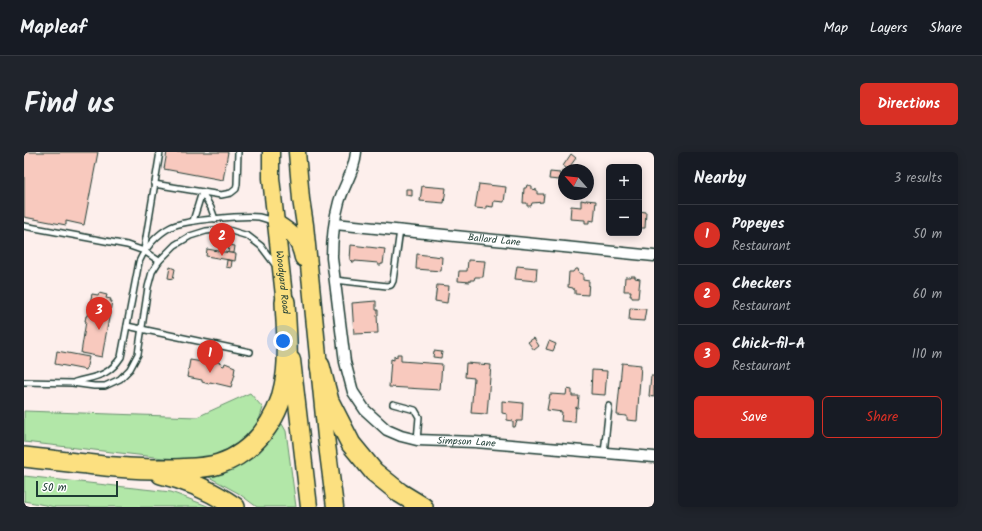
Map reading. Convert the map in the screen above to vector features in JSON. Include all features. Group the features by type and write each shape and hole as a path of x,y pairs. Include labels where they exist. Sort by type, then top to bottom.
{"highway":[{"path":"24,457 140,469 198,468 221,463 241,452 261,434 276,413 284,386 287,357 285,302"},
{"path":"320,366 329,400 351,444 374,472 400,493 423,507"},
{"path":"140,469 174,477 203,489 235,507"}],"main road":[{"name":"Woodyard Road","path":"271,152 271,178 309,507"},
{"path":"296,152 334,507"},
{"path":"276,223 292,232 301,246 314,312"}],"street":[{"name":"Simpson Lane","path":"356,152 352,170 339,202 332,241 332,258 345,362 353,392 365,410 387,430 401,436 417,440 475,442 654,457"},
{"name":"Ballard Lane","path":"335,224 654,256"}],"lane":[{"path":"72,383 106,373 114,366 121,356 139,262 144,251 160,152"},
{"path":"154,184 221,195 231,193 236,189 238,152"},
{"path":"202,192 212,208 215,219"},
{"path":"193,221 202,192"},
{"path":"144,251 155,239 172,226 193,221 259,217 276,223"},
{"path":"24,226 127,245 144,251 159,261"},
{"path":"24,382 72,383 105,386 120,379 130,369 138,354 148,287 152,272 159,261 175,245 190,236 224,229 248,236 262,246 282,275"},
{"path":"335,280 387,286 391,285 393,281 400,230"},
{"path":"127,326 250,352"},
{"path":"393,404 415,410 419,417 417,440"},
{"path":"604,453 609,406"}],"green space":[{"path":"250,393 263,408 257,426 232,449 203,460 164,458 24,442 24,411 197,417"},
{"path":"282,424 286,431 296,507 257,507 238,493 209,477 242,464 266,444"},
{"path":"24,476 171,492 210,507 55,507 24,501"}],"building":[{"path":"24,152 98,152 84,225 66,221 66,225 24,217"},
{"path":"167,152 228,152 223,180 164,169"},
{"path":"571,154 576,158 572,164 564,164"},
{"path":"550,172 558,173 558,180 549,179"},
{"path":"479,184 506,187 504,202 494,201 493,207 486,206 486,209 475,208"},
{"path":"527,185 532,186 532,189 537,190 537,194 544,194 543,202 532,203 531,206 527,206 527,203 523,203 524,188 526,188"},
{"path":"422,186 446,188 444,203 420,201"},
{"path":"406,189 412,189 412,196 406,195"},
{"path":"581,200 596,201 594,221 589,220 589,223 585,223 585,220 570,219 571,206 581,207"},
{"path":"642,211 646,212 645,228 642,228"},
{"path":"229,245 235,246 234,253 228,253"},
{"path":"351,245 385,249 383,264 378,265 378,263 352,262 353,261 350,260"},
{"path":"207,249 236,254 235,261 206,256"},
{"path":"417,254 442,257 441,271 416,269"},
{"path":"227,260 232,261 231,268 226,267"},
{"path":"468,260 485,261 483,277 475,277 474,280 470,280 470,282 458,281 459,271 467,271"},
{"path":"517,266 537,268 536,281 515,279"},
{"path":"170,267 175,269 173,279 168,278"},
{"path":"575,269 578,269 579,273 583,274 583,280 589,281 588,295 575,294 575,290 573,288 568,287 569,272 573,272"},
{"path":"635,276 635,278 640,279 638,298 632,298 632,296 630,296 631,291 624,291 625,277"},
{"path":"437,285 449,286 447,303 435,301"},
{"path":"99,293 107,295 106,298 111,299 110,301 112,301 102,357 81,353 85,321 92,294 98,295"},
{"path":"376,301 376,310 378,310 378,333 354,334 352,303"},
{"path":"630,308 646,309 644,321 629,320"},
{"path":"534,338 539,346 534,350 528,342"},
{"path":"549,341 556,344 553,351 546,349"},
{"path":"57,351 89,357 86,370 55,364"},
{"path":"434,351 442,352 441,358 433,357"},
{"path":"397,354 401,354 401,361 442,364 440,390 389,387 391,359 394,360 394,356 397,357"},
{"path":"190,360 209,363 209,360 222,363 221,365 224,366 225,363 235,367 235,374 231,387 210,382 209,384 202,382 202,380 187,377"},
{"path":"466,363 491,365 487,414 471,413 474,378 465,377"},
{"path":"622,363 641,365 637,421 627,420 627,416 617,415"},
{"path":"592,370 607,371 605,395 591,394"},
{"path":"651,376 654,376 654,397 649,396"},
{"path":"567,389 572,390 572,396 579,396 578,408 576,407 575,422 561,421 562,412 547,410 550,394 566,395"},
{"path":"502,401 523,403 522,421 517,421 515,427 513,427 513,421 507,420 507,414 502,413"}],"place":[{"name":"Checkers","path":"222,256"},
{"name":"Chick-fil-A","path":"99,330"},
{"name":"Popeyes","path":"210,373"}]}
